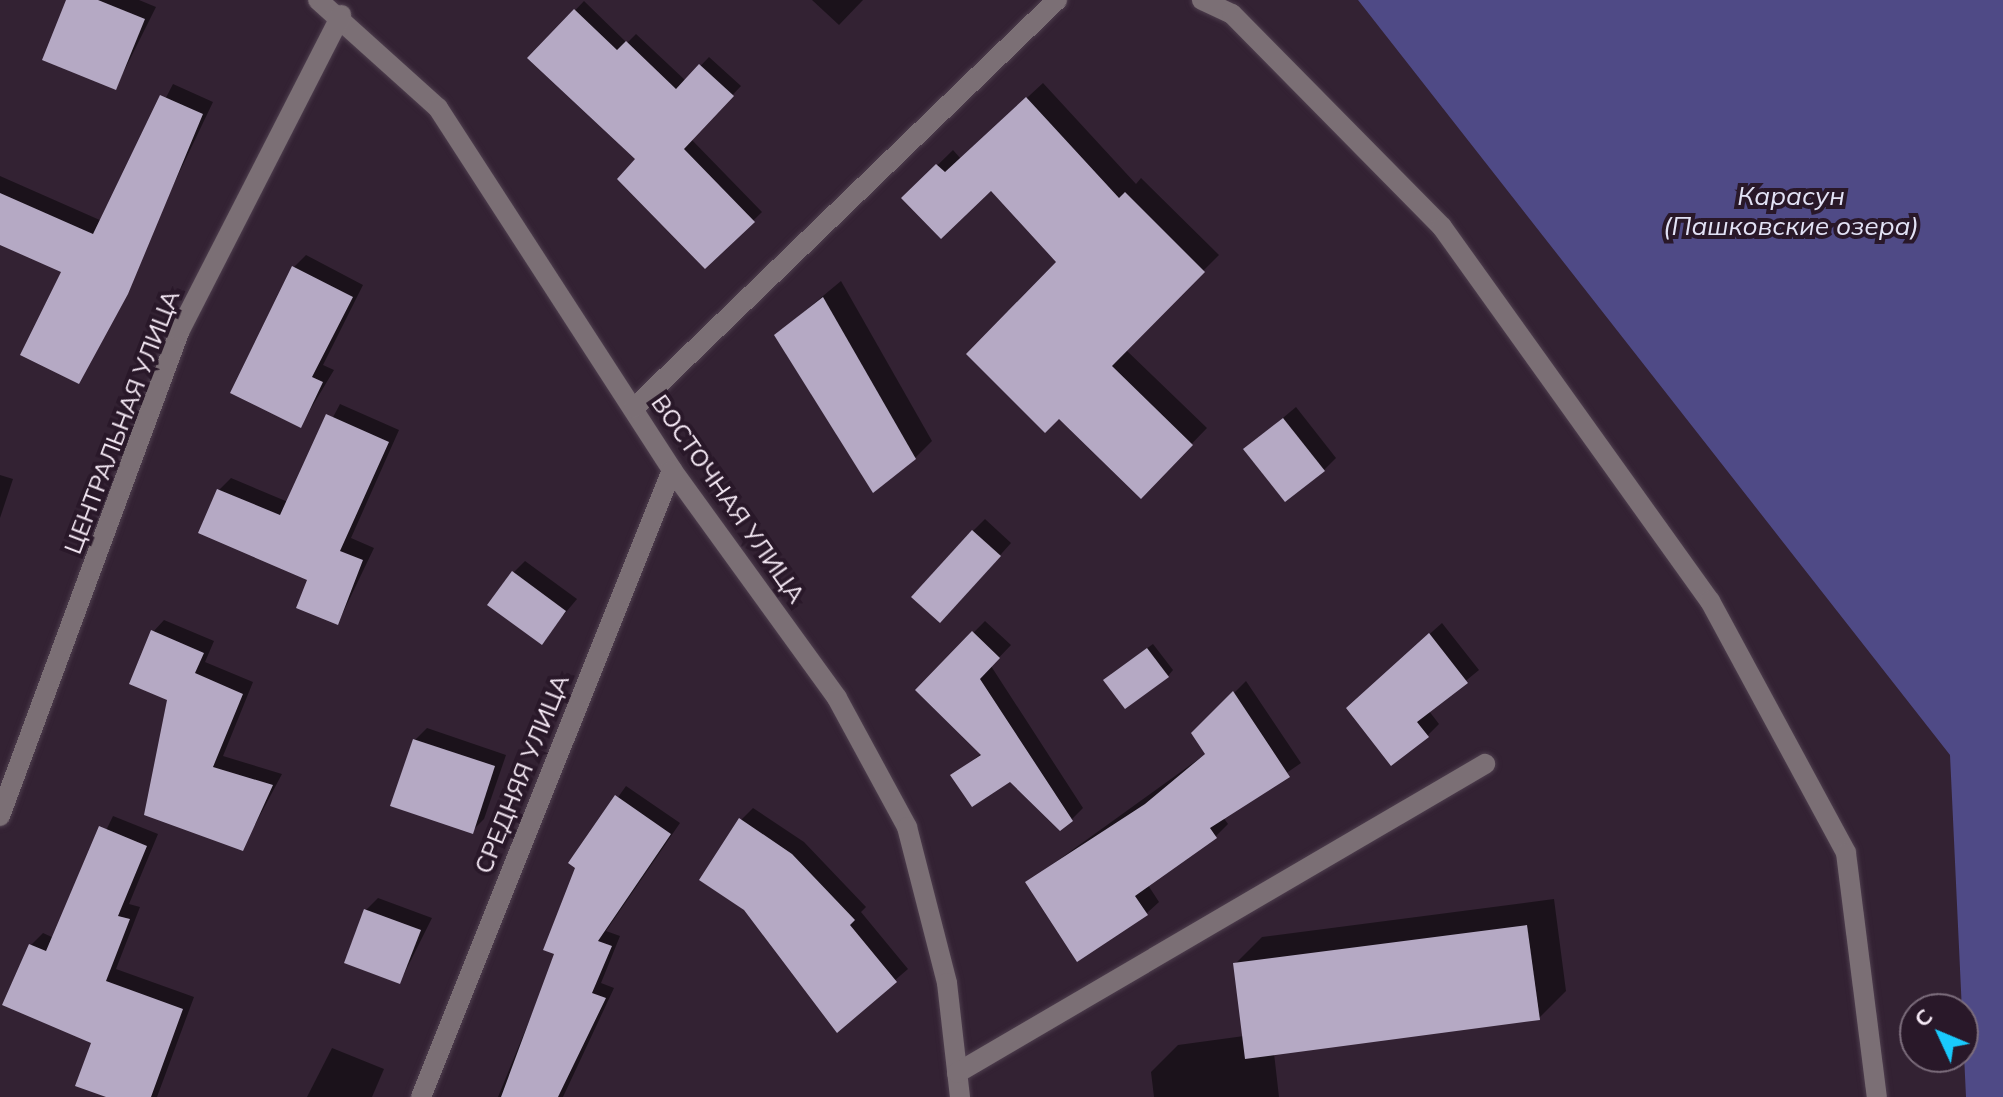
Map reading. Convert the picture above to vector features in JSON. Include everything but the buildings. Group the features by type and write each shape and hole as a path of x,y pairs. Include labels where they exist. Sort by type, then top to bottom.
{"street":[{"name":"ВОСТОЧНАЯ УЛИЦА","path":"318,0 341,15 438,108 672,470 837,698 907,827 947,983 960,1097"},
{"path":"634,408 1057,0"},
{"path":"1202,0 1242,24 1442,227 1710,601 1846,853 1877,1097"},
{"name":"ЦЕНТРАЛЬНАЯ УЛИЦА","path":"0,816 180,330 341,15"},
{"name":"СРЕДНЯЯ УЛИЦА","path":"421,1097 672,470"},
{"path":"957,1073 1485,764"}],"water":[{"name":"Карасун (Пашковские озера)","path":"1358,0 2003,0 2003,1097 1966,1097 1965,1073 1979,1073 1979,993 1961,993 1950,755"}]}
